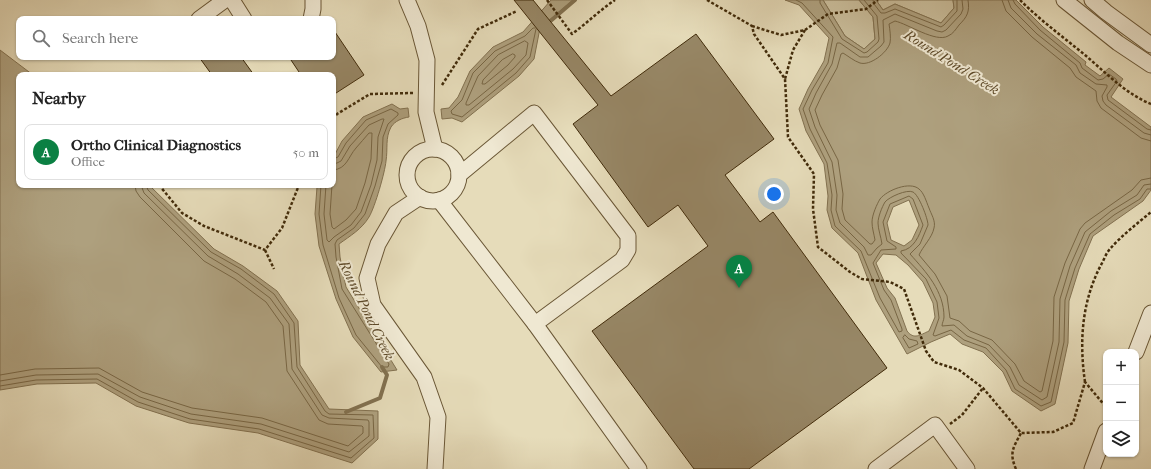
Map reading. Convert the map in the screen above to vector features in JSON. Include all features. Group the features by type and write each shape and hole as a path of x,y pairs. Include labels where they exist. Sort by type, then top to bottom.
{"street":[{"path":"203,16 225,0"},
{"path":"232,0 242,16"},
{"path":"312,16 313,0"},
{"path":"407,0 418,26 427,60 426,112 435,149"},
{"path":"1064,0 1118,43 1151,65"},
{"path":"1092,0 1151,45"},
{"path":"459,175 534,113 628,236 628,250 622,260 535,324"},
{"path":"435,149 446,153 453,159 457,166 459,175 458,182 454,190 439,200 430,200 420,197 413,191 409,184 407,175 411,160 426,150 435,149"},
{"path":"420,197 396,213 378,244 368,278 373,305 424,378 438,416 435,469"},
{"path":"439,200 535,324 639,469"},
{"path":"1137,349 1151,313"},
{"path":"876,469 935,425 967,469"},
{"path":"1092,469 1103,439"}],"path":[{"path":"547,0 572,34 588,22 602,8 615,0"},
{"path":"707,0 752,26 781,36 805,30 828,14 866,9 878,0"},
{"path":"1020,0 1058,35 1101,70 1126,89 1151,104"},
{"path":"752,26 754,34 786,79"},
{"path":"805,30 793,50 786,79 788,137 814,174 813,209 818,247 850,272 862,279 890,282 904,289 926,351 934,362 959,370 983,388 1021,433"},
{"path":"161,188 182,213 204,226 265,250 274,269"},
{"path":"265,250 282,228 298,188"},
{"path":"1021,433 1053,432 1073,423 1085,382 1082,359 1082,331 1085,307 1096,274 1109,249 1151,212"},
{"path":"1085,382 1103,403"},
{"path":"935,425 948,426 962,416 983,388"},
{"path":"1016,469 1011,458 1014,446 1021,433"}],"shaded area":[{"path":"823,0 859,0 873,17 875,39 864,49 845,36"},
{"path":"876,0 953,0 954,8 941,23 895,4 883,10"}],"water":[{"path":"551,0 573,0 540,28 534,59 519,76 462,122 452,118 442,119 441,109 449,108 458,97 470,71 493,47 523,32"},
{"path":"785,0 823,0 845,36 864,49 875,39 873,17 859,0 876,0 883,10 895,4 941,23 954,8 953,0 1016,0 1043,27 1086,62 1085,65 1100,76 1109,68 1123,79 1111,97 1151,127 1151,190 1143,201 1093,236 1079,269 1069,301 1068,343 1055,404 1041,411 1012,391 1003,372 983,352 962,344 950,334 907,354 876,300 858,253 832,228 827,210 828,196 824,164 806,131 799,109 808,89 824,61 829,38 799,5","holes":["909,200 919,225 912,240 904,246 891,240 887,223 893,207","883,254 896,255 908,265 923,282 933,303 935,317 929,331 915,336 907,331 895,298 887,288 876,263"]},
{"path":"0,50 29,72 16,72 16,188 152,188 214,249 243,266 277,291 298,321 300,365 329,409 378,411 378,439 352,463 258,433 189,423 136,406 96,383 37,384 0,390"},
{"path":"392,104 400,109 408,108 409,117 397,121 389,131 384,173 377,198 369,217 359,229 339,244 346,287 397,370 381,372 353,337 336,299 319,246 315,214 317,188 336,188 336,152 342,141 363,117"}],"building":[{"path":"514,0 533,0 611,96 696,34 774,139 725,175 760,222 773,212 887,368 749,469 694,469 592,331 708,246 678,205 648,227 573,124 598,105"},
{"path":"336,33 364,75 336,93 336,72 299,72 291,60 336,60"},
{"path":"201,60 243,60 252,72 210,72"}],"waterway":[{"name":"Round Pond Creek","path":"547,24 575,0"},
{"name":"Round Pond Creek","path":"346,412 380,398 387,375 382,367"}],"place":[{"name":"Ortho Clinical Diagnostics","path":"739,288"}]}
